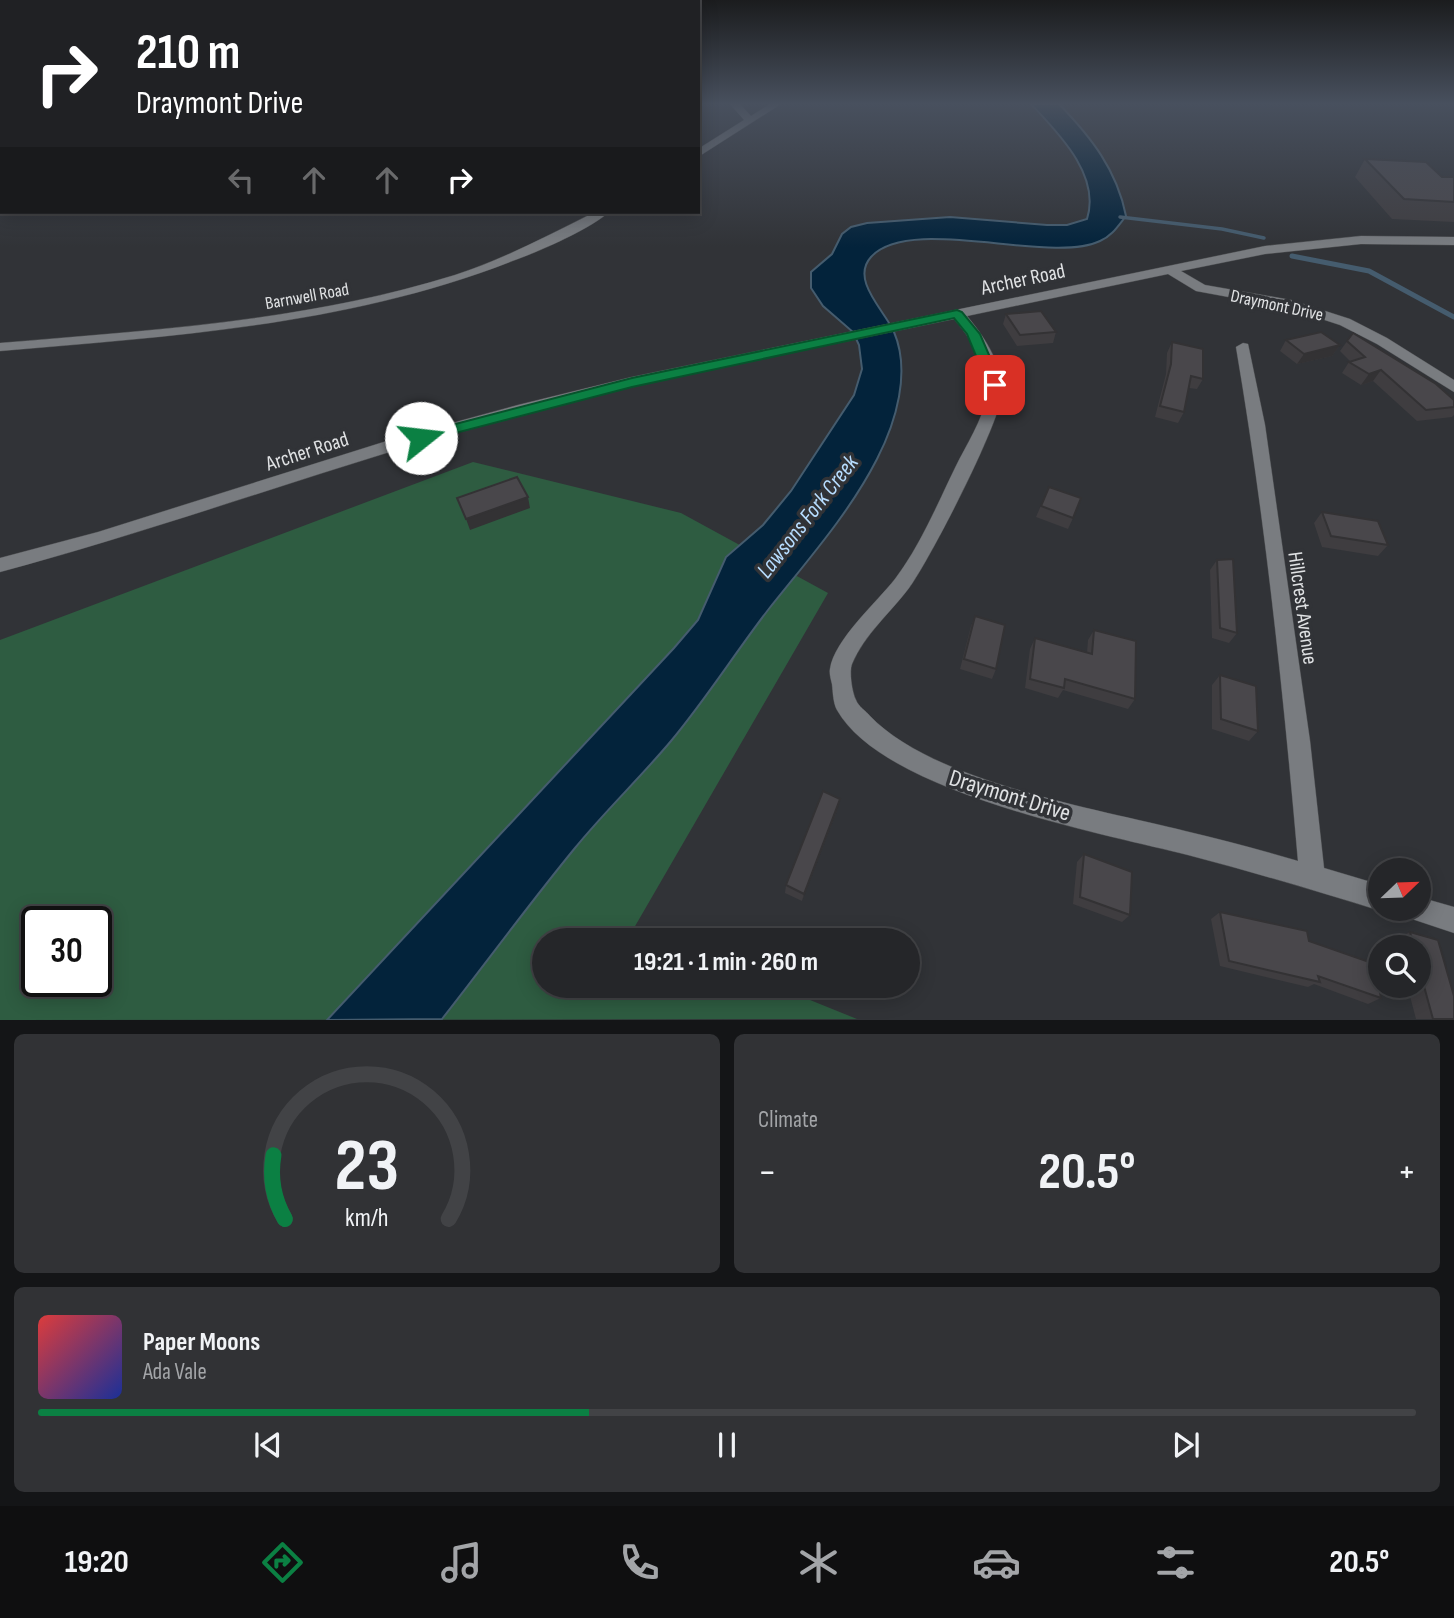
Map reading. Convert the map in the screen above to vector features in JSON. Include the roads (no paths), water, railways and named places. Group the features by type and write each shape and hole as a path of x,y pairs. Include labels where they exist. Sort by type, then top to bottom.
{"street":[{"name":"Barnwell Road","path":"0,348 238,325 362,303 492,266 551,241 599,214"},
{"name":"Archer Road","path":"0,565 98,539 396,444 632,382 1297,245 1373,239 1454,241"},
{"name":"Draymont Drive","path":"1170,270 1201,288 1291,304 1346,322 1382,341 1454,387"},
{"name":"Draymont Drive","path":"957,314 973,334 993,376 995,394 943,509 908,574 848,652 840,670 843,697 848,710 868,732 903,755 942,775 990,793 1368,894"},
{"name":"Hillcrest Avenue","path":"1242,347 1257,425 1299,741 1312,877"},
{"path":"1432,913 1454,920"}],"water":[{"name":"Lawsons Fork Creek","path":"1071,152 1099,152 1122,199 1126,216 1100,241 1077,247 1049,248 947,239 916,240 890,245 871,257 864,275 871,295 894,332 899,347 901,380 895,413 884,445 854,499 684,725 575,848 442,1019 327,1020 698,620 726,557 763,525 791,491 854,395 862,369 859,345 853,332 823,306 811,288 811,272 832,254 842,234 851,227 867,223 950,217 1047,225 1067,225 1087,219 1090,203 1088,187"}],"waterway":[{"path":"1120,217 1222,229 1264,238"},
{"path":"1292,256 1369,271 1454,317"}]}
